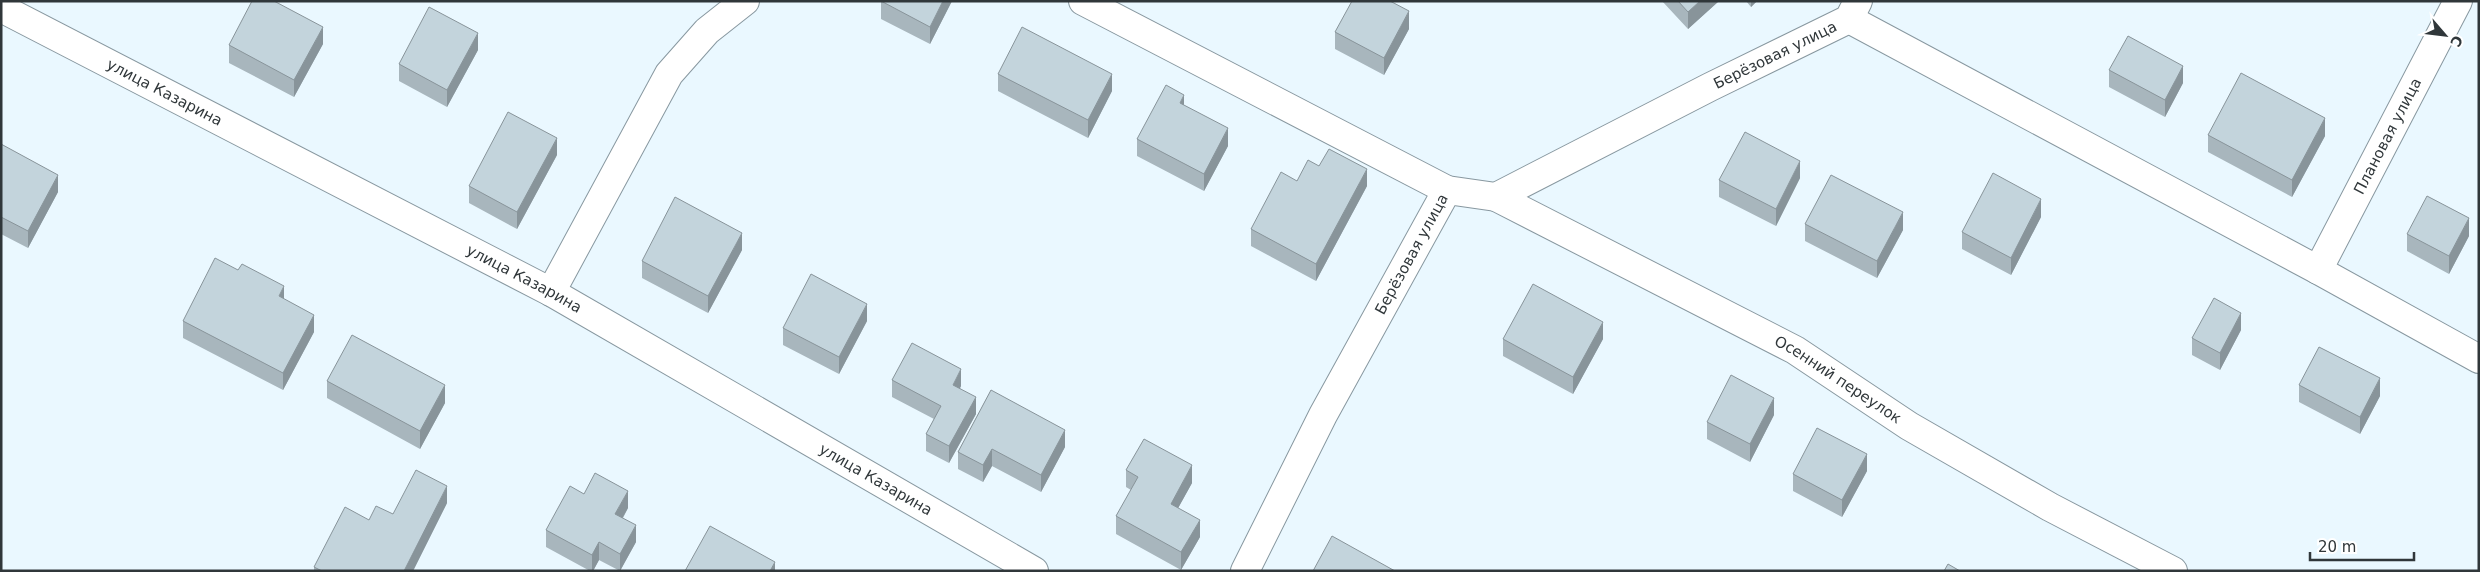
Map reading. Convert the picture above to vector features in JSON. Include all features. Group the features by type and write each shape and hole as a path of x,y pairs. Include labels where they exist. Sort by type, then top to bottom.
{"street":[{"path":"551,292 669,74 707,31 745,1"},
{"path":"1083,1 1447,190"},
{"name":"Плановая улица","path":"2318,270 2458,1"},
{"name":"улица Казарина","path":"1,8 551,292 1034,571"},
{"path":"1853,10 2479,359"},
{"name":"Берёзовая улица","path":"1245,571 1323,415 1447,190 1496,197 1710,87 1853,10"},
{"name":"Осенний переулок","path":"1496,197 1795,350 1909,426 2050,507 2173,571"}],"building":[{"path":"252,1 274,1 323,27 294,80 229,45"},
{"path":"881,1 943,1 930,27"},
{"path":"1352,1 1390,1 1409,11 1384,58 1335,32"},
{"path":"1678,1 1700,1 1688,12"},
{"path":"429,7 478,33 447,90 399,64"},
{"path":"1022,27 1112,74 1088,120 998,74"},
{"path":"2128,36 2183,66 2165,100 2109,70"},
{"path":"2241,73 2325,118 2292,180 2208,135"},
{"path":"1166,85 1184,95 1180,103 1228,128 1204,174 1137,139"},
{"path":"508,112 557,138 517,212 469,186"},
{"path":"1745,132 1800,161 1776,209 1719,180"},
{"path":"1,144 58,175 28,231 1,217"},
{"path":"1329,149 1367,169 1316,264 1251,229 1281,172 1297,181 1308,160 1319,166"},
{"path":"1993,173 2041,199 2011,258 1962,232"},
{"path":"1831,175 1903,212 1877,261 1805,224"},
{"path":"2427,196 2469,218 2449,256 2407,234"},
{"path":"675,197 742,233 708,296 642,261"},
{"path":"215,258 238,270 242,264 284,286 279,296 314,315 283,373 183,321"},
{"path":"811,274 867,304 839,357 783,328"},
{"path":"1533,284 1603,322 1573,377 1503,339"},
{"path":"2214,298 2241,313 2220,353 2192,338"},
{"path":"352,335 445,385 420,431 327,381"},
{"path":"912,343 961,369 953,385 976,397 949,446 926,434 941,406 892,380"},
{"path":"2319,347 2380,378 2360,417 2299,385"},
{"path":"1731,375 1774,398 1750,444 1707,422"},
{"path":"991,390 1065,430 1041,475 992,449 983,465 958,452"},
{"path":"1817,428 1867,454 1842,500 1793,474"},
{"path":"1144,439 1192,465 1171,504 1200,520 1181,552 1116,516 1138,477 1126,470"},
{"path":"416,470 447,486 404,571 322,571 314,567 345,507 369,520 376,506 393,514"},
{"path":"595,473 628,491 615,514 636,525 620,554 599,542 592,555 546,530 570,486 584,494"},
{"path":"710,526 775,562 770,571 685,571"},
{"path":"1332,536 1395,571 1313,571"},
{"path":"1948,564 1960,571 1944,571"}]}
